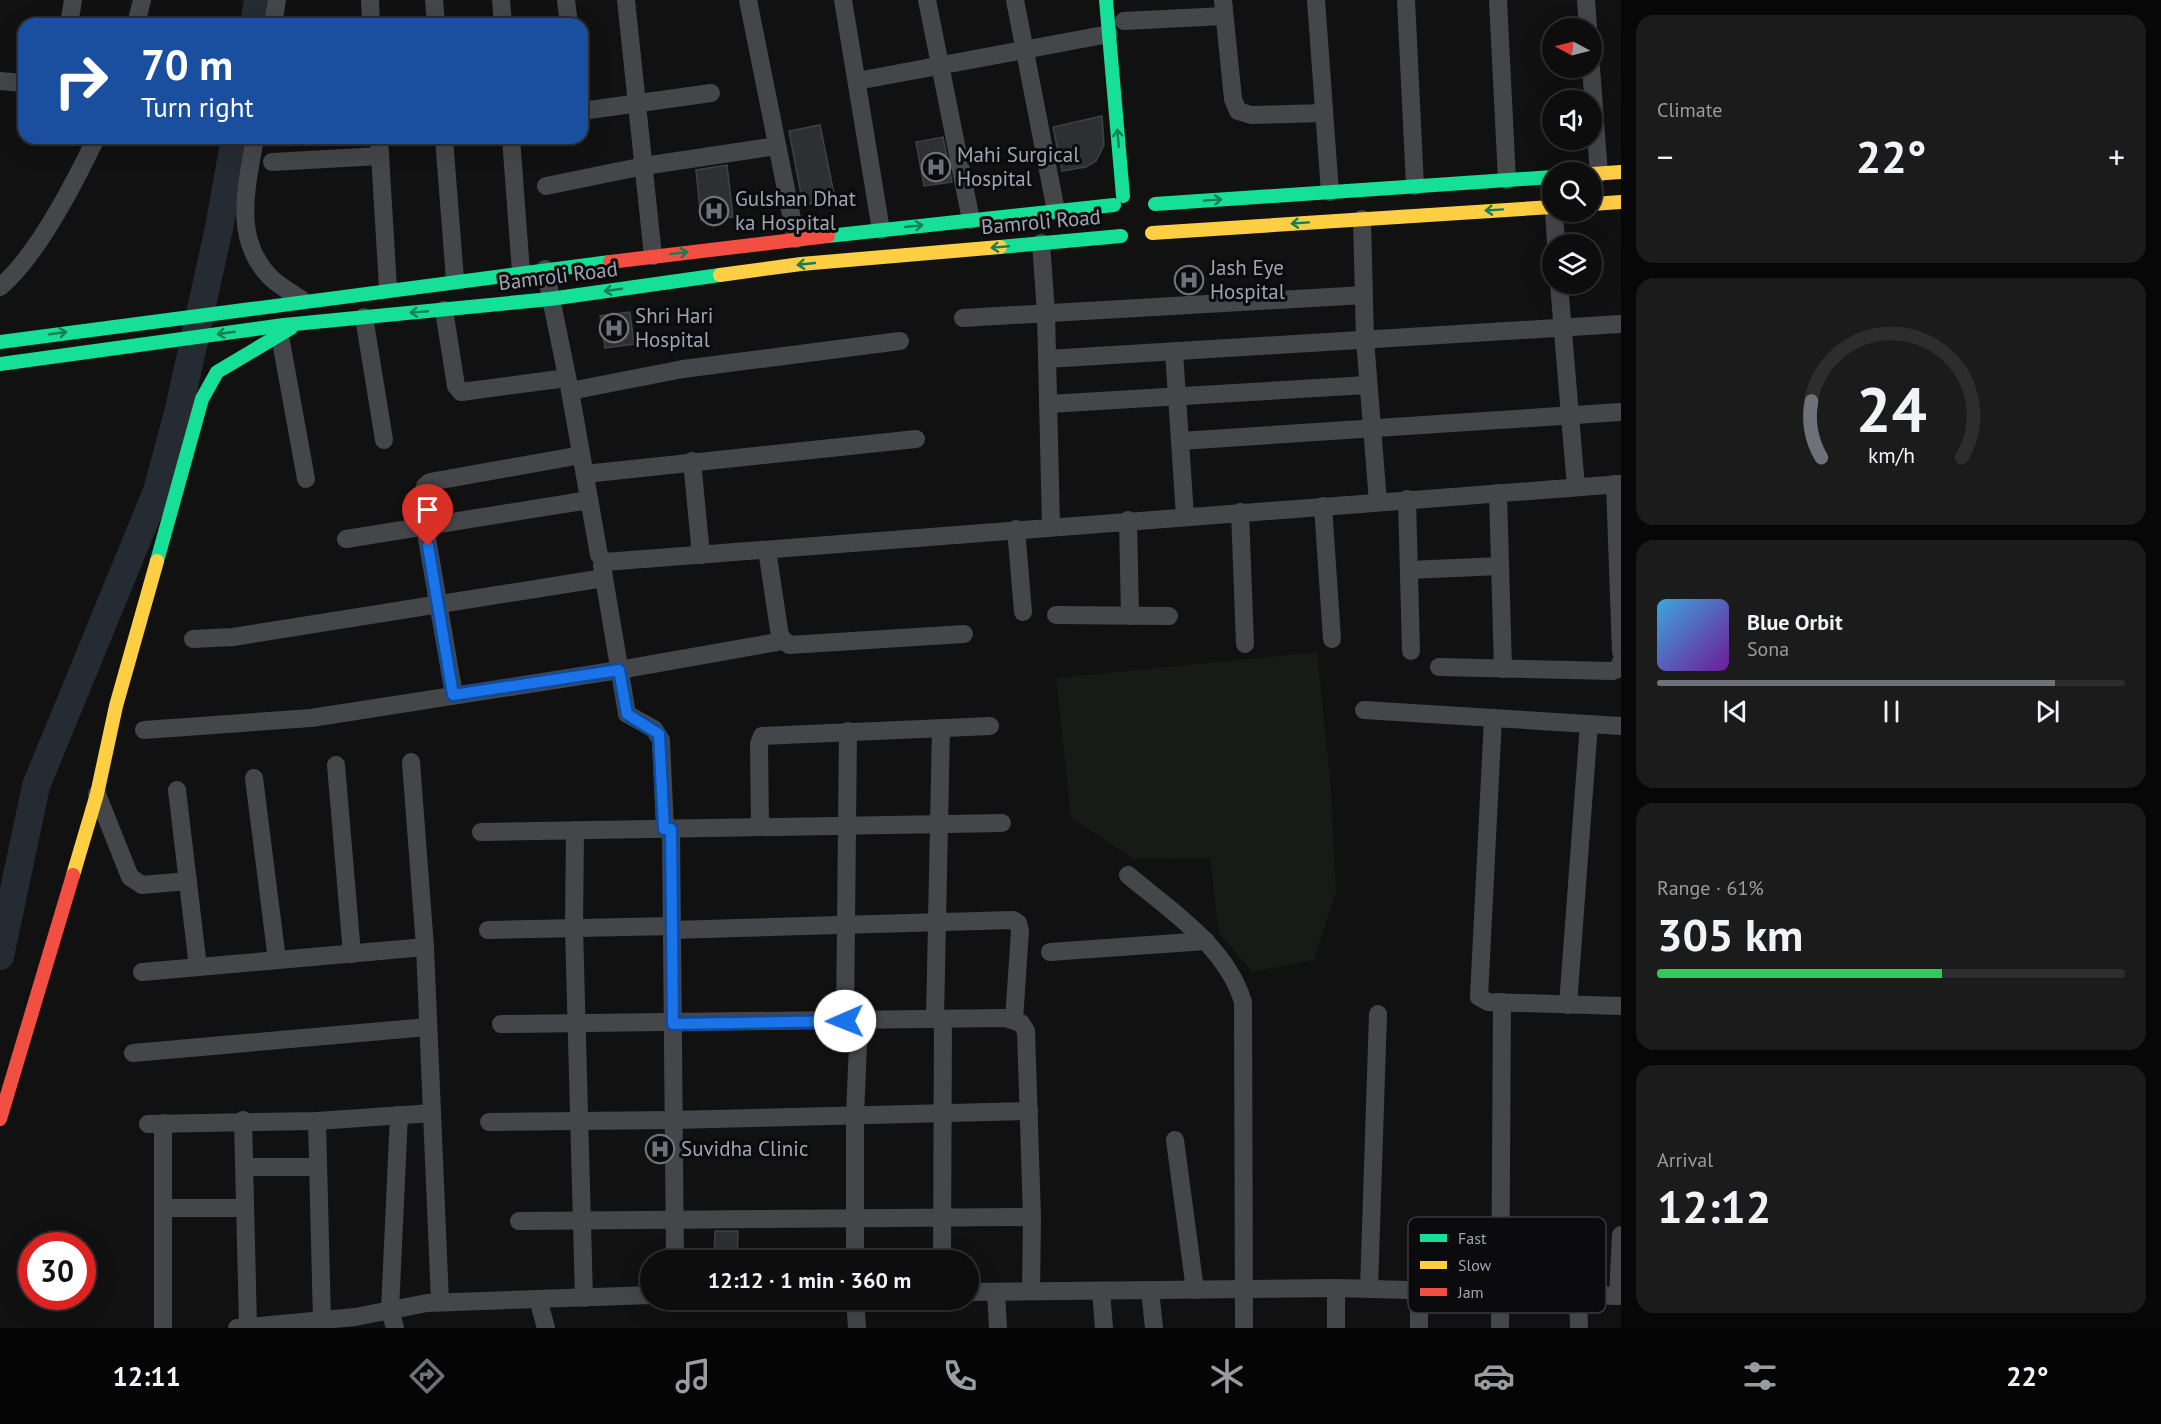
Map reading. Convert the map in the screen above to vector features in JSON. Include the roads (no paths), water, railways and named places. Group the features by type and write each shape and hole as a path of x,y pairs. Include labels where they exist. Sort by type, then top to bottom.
{"street":[{"path":"70,18 73,0"},
{"path":"138,18 142,0"},
{"path":"274,18 277,0"},
{"path":"370,0 371,18"},
{"path":"434,0 436,18"},
{"path":"501,0 502,18"},
{"path":"566,0 568,18"},
{"path":"626,0 653,256"},
{"path":"748,0 796,239"},
{"path":"843,0 881,230"},
{"path":"927,0 971,220"},
{"path":"1015,0 1056,211"},
{"path":"1106,0 1120,25 1118,201 1111,221 1130,239 1152,233 1542,208"},
{"path":"1316,0 1330,192"},
{"path":"1406,0 1415,186"},
{"path":"1498,0 1507,180"},
{"path":"1586,0 1587,18"},
{"path":"856,81 1025,50 1120,25 1224,8 1233,99 1239,111 1251,115 1324,113"},
{"path":"1591,78 1595,162"},
{"path":"0,81 18,82"},
{"path":"588,110 711,93"},
{"path":"0,287 22,264 71,189 93,144"},
{"path":"254,144 245,203 247,237 261,267 294,299"},
{"path":"444,144 455,280"},
{"path":"511,144 521,272"},
{"path":"546,186 644,166 777,146"},
{"path":"272,162 379,147 388,288"},
{"path":"1602,173 1621,172"},
{"path":"1118,201 1140,193 1155,204 1542,178"},
{"name":"Bamroli Road","path":"0,342 294,299 796,239 1056,211 1118,201"},
{"path":"1602,203 1621,202"},
{"path":"1152,233 1158,220 1155,204"},
{"path":"1362,219 1365,340 1378,502"},
{"name":"Bamroli Road","path":"0,364 363,317 550,299 801,264 1041,243 1130,239"},
{"path":"1041,243 1046,313 1052,526"},
{"path":"545,269 569,385 627,714 654,729 661,740 672,928 675,1250"},
{"path":"1560,294 1576,487"},
{"path":"963,318 1364,295"},
{"path":"444,310 456,386 461,392 569,385 900,341"},
{"path":"363,317 384,440"},
{"path":"1047,359 1621,324"},
{"path":"0,1119 97,794 116,706 202,399 218,372 287,328 306,479"},
{"path":"1174,352 1185,516"},
{"path":"1048,404 1368,386"},
{"path":"1180,441 1621,412"},
{"path":"585,474 916,439"},
{"path":"453,695 437,604 425,486 430,482 581,455"},
{"path":"692,461 700,555"},
{"path":"601,559 612,563 1128,520 1618,484 1621,652"},
{"path":"1498,493 1503,669"},
{"path":"1407,499 1411,651"},
{"path":"346,539 589,500"},
{"path":"1323,506 1332,639"},
{"path":"1240,512 1245,644"},
{"path":"1128,520 1131,616"},
{"path":"1016,529 1023,612"},
{"path":"767,550 783,641"},
{"path":"1409,570 1500,566"},
{"path":"193,639 233,637 604,578"},
{"path":"1056,615 1169,616"},
{"path":"144,730 310,718 619,670 783,641 796,645 964,634"},
{"path":"1439,667 1613,671 1618,669 1621,662"},
{"path":"1364,711 1621,726"},
{"path":"1493,718 1479,992 1482,1000 1621,1006"},
{"path":"1568,1005 1589,724"},
{"path":"760,827 759,744 762,735 990,726"},
{"path":"941,728 937,923 943,1113 942,1250"},
{"path":"848,731 844,925 852,1022 855,1250"},
{"path":"411,762 425,947 440,1302"},
{"path":"336,765 352,954"},
{"path":"254,778 277,960"},
{"path":"177,790 198,967"},
{"path":"97,794 130,877 135,883 142,885 188,881"},
{"path":"481,832 1002,823"},
{"path":"575,830 574,928 584,1298"},
{"path":"1128,875 1206,941 1239,990 1243,1002 1244,1328"},
{"path":"488,930 844,925 1004,919 1018,922 1020,931 1014,1020"},
{"path":"1050,952 1206,941"},
{"path":"142,972 425,947"},
{"path":"1501,1217 1502,1002"},
{"path":"1369,1289 1378,1014"},
{"path":"501,1024 852,1022 939,1019 1014,1020 1021,1023 1026,1031 1029,1111 1032,1217 1031,1291"},
{"path":"133,1053 428,1027"},
{"path":"489,1122 1029,1111"},
{"path":"163,1328 163,1208 156,1124 243,1120 316,1120 432,1113"},
{"path":"395,1328 390,1310 399,1115"},
{"path":"243,1120 245,1208 242,1327 322,1321 440,1302 640,1295"},
{"path":"316,1120 322,1321"},
{"path":"1175,1140 1195,1290"},
{"path":"244,1167 318,1167"},
{"path":"163,1208 245,1208"},
{"path":"519,1221 1032,1217"},
{"path":"1620,1296 1621,1235"},
{"path":"1336,1288 1336,1328"},
{"path":"979,1292 1336,1288 1408,1291"},
{"path":"1150,1290 1154,1328"},
{"path":"1101,1291 1104,1328"},
{"path":"996,1292 998,1328"},
{"path":"538,1299 546,1328"},
{"path":"856,1310 857,1328"},
{"path":"1579,1313 1579,1328"}],"waterway":[{"path":"255,18 258,0"},
{"path":"0,956 36,786 157,491 179,409 219,228 234,144"}],"place":[{"name":"Mahi Surgical Hospital","path":"936,167"},
{"name":"Gulshan Dhat ka Hospital","path":"714,211"},
{"name":"Jash Eye Hospital","path":"1189,280"},
{"name":"Shri Hari Hospital","path":"614,328"},
{"name":"Suvidha Clinic","path":"660,1149"}]}
